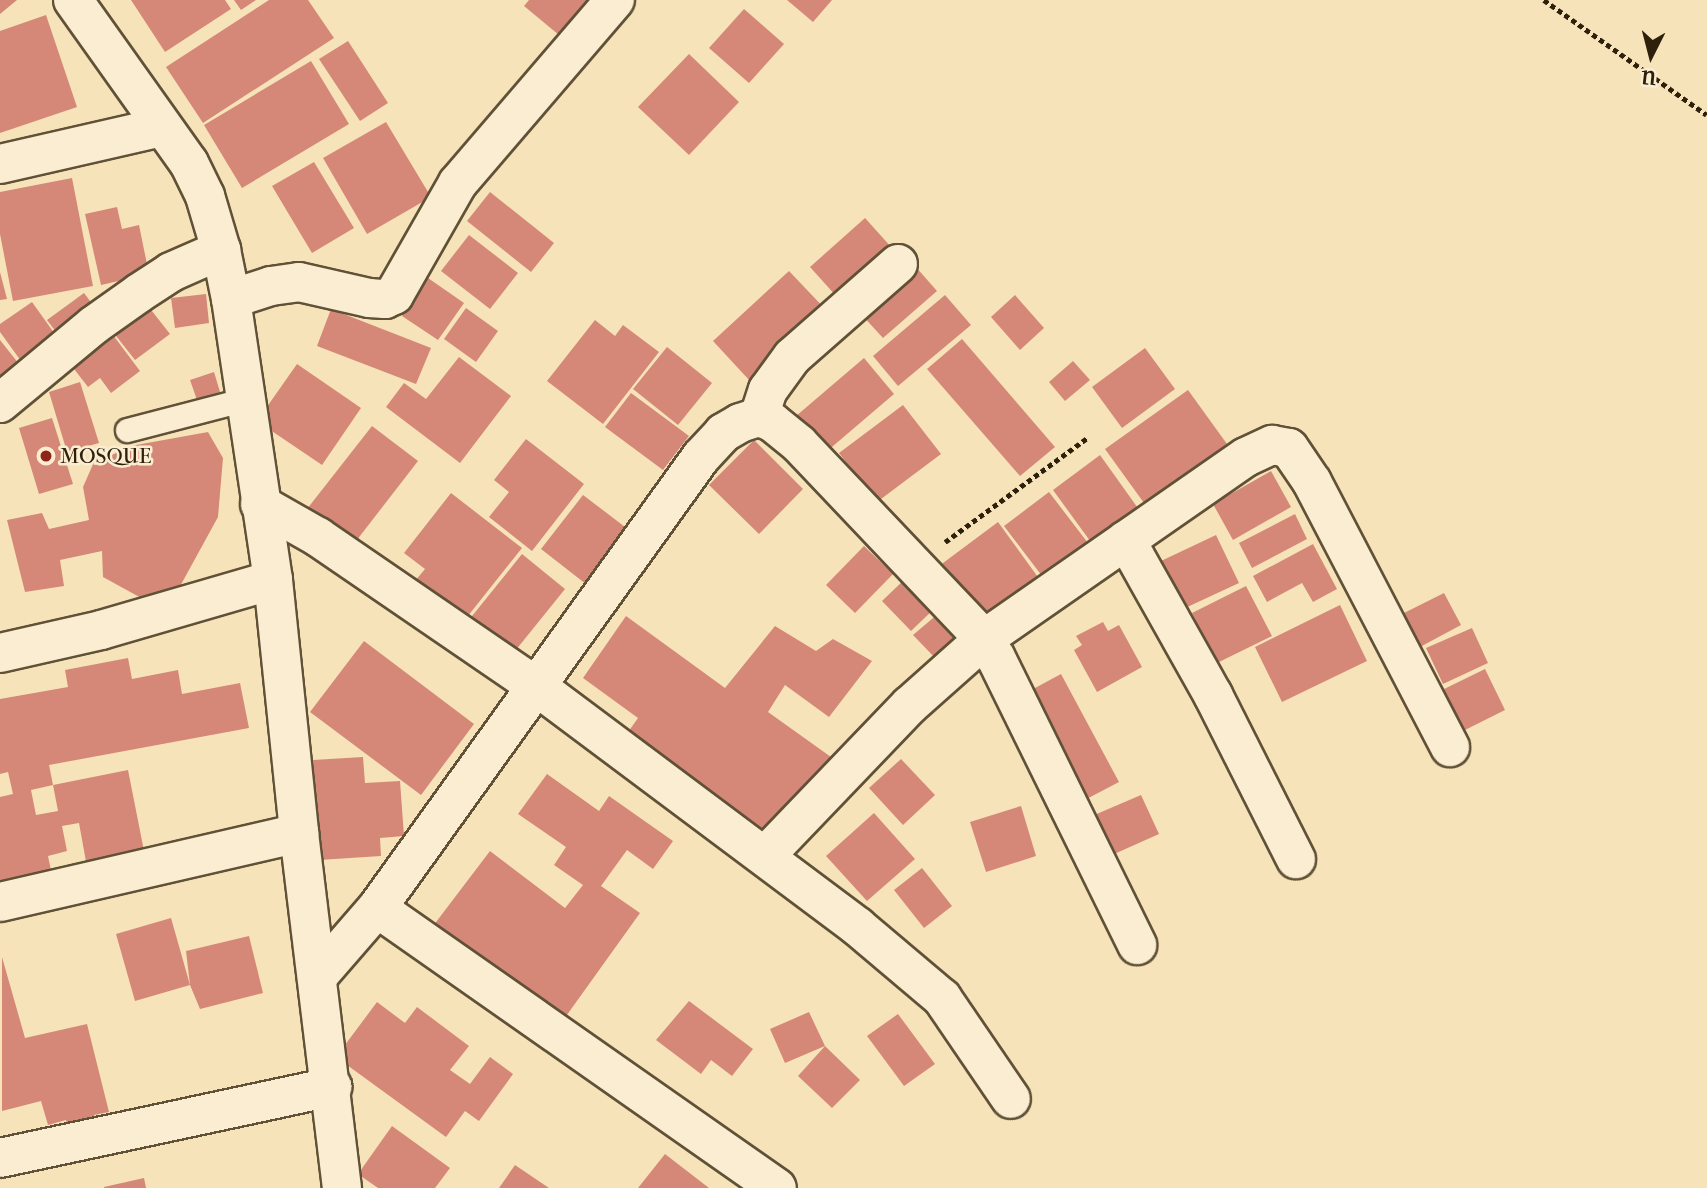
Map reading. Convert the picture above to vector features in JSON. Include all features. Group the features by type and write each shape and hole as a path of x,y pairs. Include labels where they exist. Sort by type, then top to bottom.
{"street":[{"path":"231,299 271,286 299,282 369,298 385,299 394,295 458,183 615,0"},
{"path":"78,1 189,163 205,197 221,250 231,299 273,580 299,833 332,1087 342,1188"},
{"path":"0,163 162,127"},
{"path":"0,403 94,325 139,293 171,272 221,250"},
{"path":"759,417 768,390 792,357 898,264"},
{"path":"318,976 377,908 701,457 723,433 740,423 759,417 772,422 799,444 984,639 996,658 1136,945"},
{"path":"765,856 910,705 984,639 1261,448 1279,444 1289,448 1312,482 1450,747"},
{"path":"260,504 318,537 536,687 858,928 942,998 1011,1099"},
{"path":"1126,540 1213,695 1296,859"},
{"path":"0,653 102,630 273,580"},
{"path":"0,902 299,833"},
{"path":"377,908 777,1188"},
{"path":"0,1158 332,1087"}],"lane":[{"path":"127,429 246,399"}],"path":[{"path":"1544,0 1707,115"},
{"path":"913,565 1087,438"}],"building":[{"path":"0,0 17,0 0,14"},
{"path":"131,0 225,0 231,9 165,52"},
{"path":"234,0 256,0 241,10"},
{"path":"269,0 308,0 334,38 203,123 166,67"},
{"path":"529,0 588,0 559,35 524,6"},
{"path":"787,0 832,0 813,22"},
{"path":"744,9 784,44 749,83 709,48"},
{"path":"46,15 77,107 0,133 0,31"},
{"path":"348,41 388,103 360,121 319,59"},
{"path":"689,54 739,102 689,155 638,107"},
{"path":"311,61 349,124 242,188 204,125"},
{"path":"386,122 431,197 367,234 323,158"},
{"path":"314,162 354,228 312,253 272,186"},
{"path":"72,178 93,286 13,301 0,234 0,192"},
{"path":"490,192 554,243 531,272 467,221"},
{"path":"117,207 122,229 139,225 149,274 101,285 85,214"},
{"path":"865,218 892,248 837,297 810,267"},
{"path":"469,235 518,273 490,309 441,271"},
{"path":"915,266 937,291 883,338 861,314"},
{"path":"789,271 827,311 750,381 713,341"},
{"path":"0,272 7,299 0,300"},
{"path":"428,278 464,303 438,340 402,316"},
{"path":"84,293 99,313 62,340 47,320"},
{"path":"206,294 209,323 175,328 171,298"},
{"path":"945,295 971,325 898,386 873,356"},
{"path":"1015,295 1044,328 1020,350 991,317"},
{"path":"32,302 57,337 21,361 0,332 0,324"},
{"path":"148,306 170,334 135,360 113,332"},
{"path":"466,308 498,331 476,362 444,339"},
{"path":"331,309 431,348 416,384 317,346"},
{"path":"595,320 615,336 623,325 659,352 603,424 547,381"},
{"path":"113,335 140,371 111,393 100,378 88,387 71,365"},
{"path":"962,339 1055,447 1020,476 927,369"},
{"path":"0,340 19,364 0,379"},
{"path":"667,347 712,383 678,425 633,389"},
{"path":"1145,348 1175,389 1122,428 1092,387"},
{"path":"459,357 511,396 460,463 386,407 404,383 426,399"},
{"path":"864,358 894,394 819,458 789,422"},
{"path":"1073,361 1090,380 1065,401 1049,382"},
{"path":"297,364 361,408 322,465 257,421"},
{"path":"214,372 220,392 197,400 190,380"},
{"path":"80,382 99,443 67,452 49,392"},
{"path":"1188,390 1227,444 1144,503 1105,449"},
{"path":"631,393 689,436 663,470 605,427"},
{"path":"903,405 941,454 877,502 839,453"},
{"name":"MOSQUE","path":"52,418 73,484 39,494 19,428"},
{"path":"372,426 418,461 353,545 307,509"},
{"path":"208,432 223,458 218,517 178,590 143,599 103,577 102,551 60,560 64,586 25,592 7,520 42,513 49,529 89,520 83,487 94,462 136,445"},
{"path":"526,439 584,484 532,551 489,517 509,492 494,480"},
{"path":"754,440 803,489 759,534 709,485"},
{"path":"1100,455 1140,511 1093,545 1053,490"},
{"path":"1271,471 1291,507 1233,540 1213,504"},
{"path":"1049,492 1091,547 1045,580 1004,526"},
{"path":"451,493 522,548 460,626 410,587 425,569 404,553"},
{"path":"583,495 633,533 591,588 541,549"},
{"path":"1295,514 1307,539 1252,568 1239,543"},
{"path":"998,522 1040,580 982,623 939,566"},
{"path":"1216,535 1239,583 1183,609 1161,561"},
{"path":"1313,544 1337,589 1313,602 1302,583 1267,602 1253,576"},
{"path":"864,546 893,574 855,613 826,585"},
{"path":"522,554 565,589 507,661 464,626"},
{"path":"906,578 935,608 911,631 882,601"},
{"path":"1246,586 1272,636 1217,663 1192,613"},
{"path":"1444,593 1461,625 1420,647 1402,614"},
{"path":"1340,605 1367,661 1282,702 1255,647"},
{"path":"939,613 963,639 938,661 913,635"},
{"path":"626,616 725,688 775,626 816,651 833,639 872,661 829,717 785,685 768,712 831,757 760,840 626,735 638,718 583,678"},
{"path":"1103,622 1108,631 1119,625 1142,667 1097,692 1074,650 1082,645 1076,636"},
{"path":"1472,628 1488,663 1443,684 1426,648"},
{"path":"364,641 474,724 421,795 310,712"},
{"path":"128,658 132,679 178,670 182,694 240,683 249,728 49,765 53,785 128,770 145,856 87,867 79,823 62,826 67,851 48,856 52,875 0,887 0,797 13,794 8,772 0,774 0,699 68,687 65,670","holes":["53,785 58,811 36,815 31,790"]},
{"path":"1485,669 1505,710 1461,732 1440,691"},
{"path":"1061,674 1119,782 1077,804 1022,695"},
{"path":"363,757 365,783 400,781 404,836 380,838 381,856 319,860 313,760"},
{"path":"901,759 935,795 903,825 869,788"},
{"path":"547,774 599,811 609,796 673,841 653,869 627,850 601,886 640,913 559,1026 430,930 490,851 565,908 583,885 554,865 566,847 518,814"},
{"path":"1141,795 1159,834 1103,859 1085,819"},
{"path":"1021,806 1036,856 986,872 970,822"},
{"path":"874,813 915,859 867,901 826,856"},
{"path":"922,868 952,906 924,928 894,890"},
{"path":"171,918 190,985 135,1001 116,934"},
{"path":"249,936 263,993 200,1009 190,985 186,951"},
{"path":"2,957 25,1038 87,1024 109,1112 94,1115 98,1132 70,1138 66,1120 48,1125 41,1101 2,1111"},
{"path":"689,1001 753,1049 732,1076 711,1060 701,1074 656,1040"},
{"path":"377,1002 405,1023 417,1007 469,1046 450,1070 470,1084 490,1057 513,1074 479,1121 465,1111 446,1137 336,1057"},
{"path":"809,1012 825,1046 785,1063 770,1029"},
{"path":"898,1014 935,1064 904,1086 867,1036"},
{"path":"825,1046 860,1080 832,1108 798,1076"},
{"path":"392,1126 450,1168 435,1188 378,1188 358,1174"},
{"path":"665,1154 709,1188 638,1188"},
{"path":"515,1165 549,1188 499,1188"},
{"path":"144,1178 146,1188 104,1188 104,1187"}],"place":[{"name":"MOSQUE","path":"46,456"}]}
